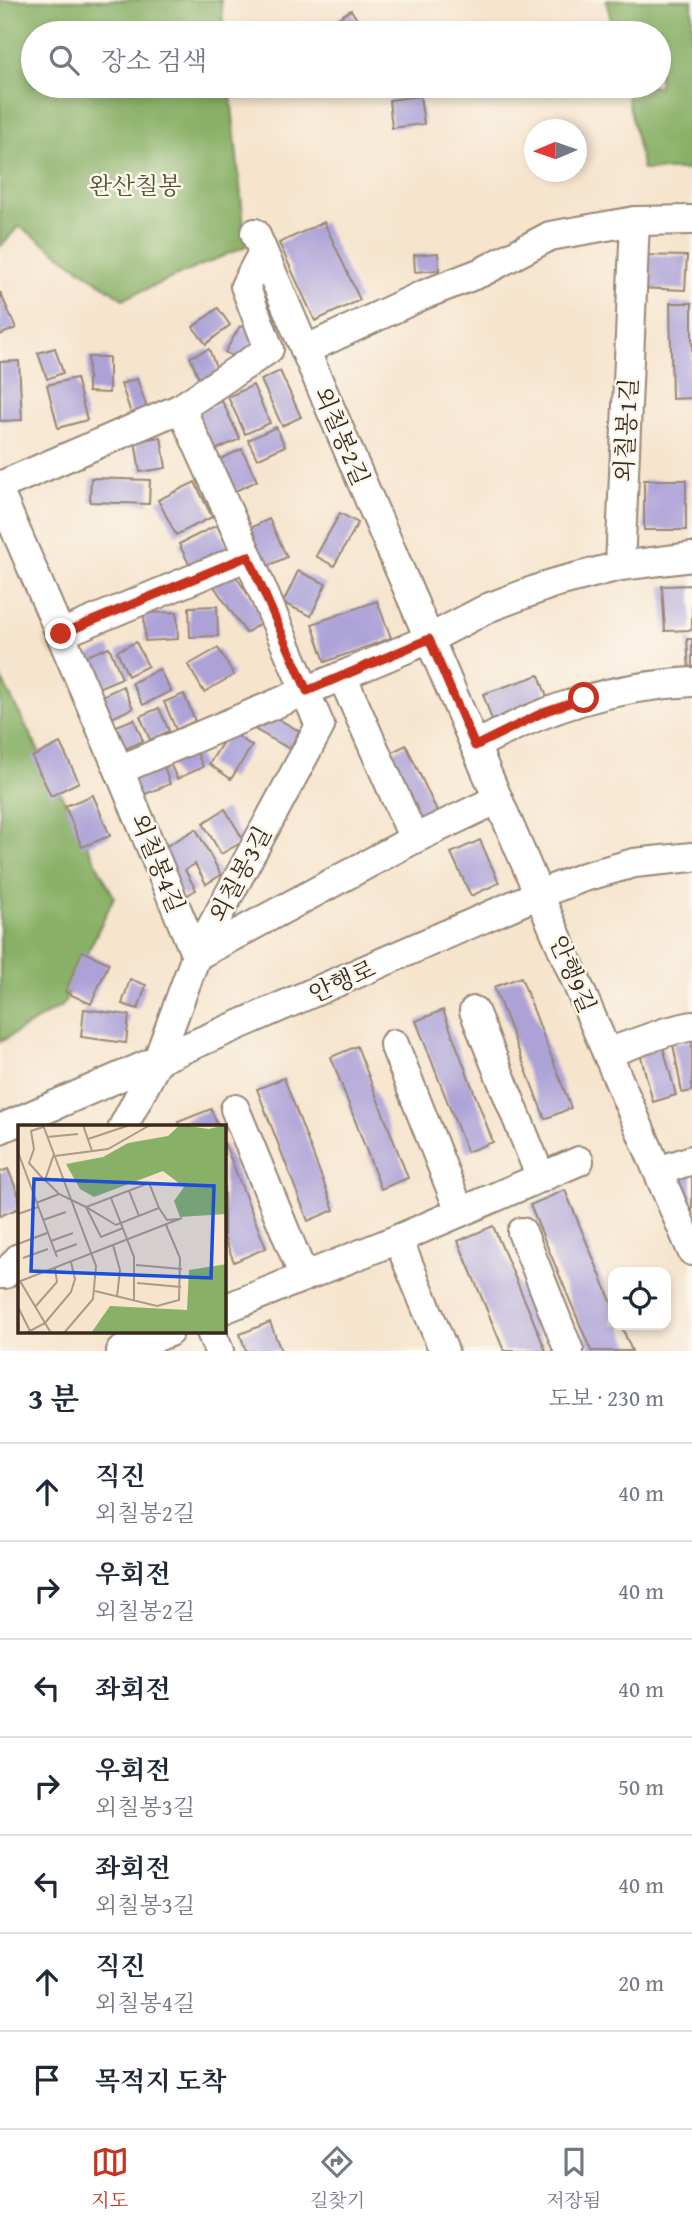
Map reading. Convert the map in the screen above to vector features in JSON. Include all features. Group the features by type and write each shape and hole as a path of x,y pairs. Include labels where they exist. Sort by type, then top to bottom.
{"street":[{"path":"305,349 423,295 482,272 550,236 635,221 692,220"},
{"name":"외칠봉1길","path":"620,566 635,221"},
{"name":"외칠봉2길","path":"181,408 269,349 245,286 259,242 539,894"},
{"path":"0,486 181,408"},
{"name":"외칠봉3길","path":"125,1125 157,1062 196,956 320,726 248,556 181,408"},
{"name":"외칠봉4길","path":"0,494 196,956"},
{"path":"61,634 248,556"},
{"path":"119,770 429,639 490,607 554,583 620,566 692,557"},
{"path":"341,676 414,839"},
{"path":"475,746 546,711 584,698 622,689 690,682"},
{"path":"196,956 414,839 498,799"},
{"name":"안행로","path":"0,1129 539,894 584,877 634,863 692,857"},
{"name":"안행9길","path":"539,894 692,1251"},
{"path":"474,1011 541,1178"},
{"path":"607,1053 666,1032 692,1026"},
{"path":"394,1044 460,1212"},
{"path":"235,1109 304,1277"},
{"path":"658,1171 692,1160"},
{"path":"226,1308 398,1239 579,1161"},
{"path":"522,1232 569,1351"},
{"path":"398,1239 444,1351"},
{"path":"121,1351 164,1334"},
{"path":"212,1334 219,1351"}],"green space":[{"name":"완산칠봉","path":"0,0 221,0 223,21 21,21 21,98 231,98 246,246 123,299 19,226 0,247"},
{"path":"606,0 692,0 692,170 643,170 628,98 671,98 671,21 611,21"},
{"path":"0,676 114,897 63,1005 0,1042"}],"building":[{"path":"351,10 358,21 334,21"},
{"path":"420,98 424,124 392,128 389,100"},
{"path":"324,222 360,300 315,321 279,243"},
{"path":"438,253 439,270 415,272 414,255"},
{"path":"638,255 687,256 685,290 637,288"},
{"path":"0,292 16,328 0,335"},
{"path":"670,303 692,303 692,398 672,399"},
{"path":"218,308 230,325 206,344 193,327"},
{"path":"240,326 258,336 243,362 225,352"},
{"path":"55,348 63,373 47,379 38,353"},
{"path":"209,349 220,377 201,384 190,357"},
{"path":"88,357 109,357 109,393 88,392"},
{"path":"19,361 22,420 0,421 0,362"},
{"path":"280,371 301,417 282,426 261,380"},
{"path":"76,378 87,420 58,428 47,385"},
{"path":"137,379 149,414 133,419 121,384"},
{"path":"253,385 270,423 245,434 228,397"},
{"path":"222,401 240,439 213,451 196,413"},
{"path":"276,427 285,446 257,459 248,440"},
{"path":"161,437 166,468 140,472 135,441"},
{"path":"242,449 257,481 231,493 216,461"},
{"path":"91,478 150,480 149,504 90,502"},
{"path":"644,480 686,480 686,530 644,530"},
{"path":"195,482 212,517 176,535 158,500"},
{"path":"340,513 358,523 334,566 316,556"},
{"path":"269,519 287,557 262,569 244,531"},
{"path":"217,525 231,555 194,574 179,544"},
{"path":"231,569 265,620 246,633 211,582"},
{"path":"298,571 326,584 311,616 283,603"},
{"path":"692,585 692,630 665,631 662,586"},
{"path":"377,601 391,638 325,662 312,624"},
{"path":"217,606 218,636 190,637 189,607"},
{"path":"177,612 178,639 145,641 144,613"},
{"path":"687,639 692,639 692,671 689,671"},
{"path":"136,642 148,666 128,676 117,651"},
{"path":"109,647 122,678 93,690 79,659"},
{"path":"218,648 234,675 204,692 188,665"},
{"path":"159,669 171,691 143,705 132,683"},
{"path":"539,675 549,703 493,723 483,694"},
{"path":"123,686 133,708 108,720 98,698"},
{"path":"184,694 195,721 176,730 164,702"},
{"path":"159,708 169,731 150,740 140,716"},
{"path":"266,712 299,731 290,749 256,730"},
{"path":"134,719 143,741 123,750 114,727"},
{"path":"230,731 252,746 231,779 209,764"},
{"path":"60,743 79,782 51,796 32,757"},
{"path":"193,744 203,767 177,779 167,756"},
{"path":"406,745 438,813 418,823 386,755"},
{"path":"162,761 170,784 138,797 129,774"},
{"path":"93,795 110,836 82,847 65,806"},
{"path":"225,809 244,841 221,854 203,823"},
{"path":"196,829 221,875 206,884 195,864 185,870 196,890 184,897 158,851"},
{"path":"480,840 499,883 471,896 451,853"},
{"path":"82,951 109,963 91,1004 65,992"},
{"path":"521,977 571,1108 545,1119 494,987"},
{"path":"130,979 146,985 138,1009 122,1004"},
{"path":"84,1009 129,1015 126,1043 81,1037"},
{"path":"443,1010 493,1142 467,1152 416,1021"},
{"path":"692,1040 692,1091 682,1093 673,1044"},
{"path":"357,1046 408,1178 381,1189 331,1057"},
{"path":"663,1047 676,1095 653,1102 640,1053"},
{"path":"284,1078 334,1210 308,1221 257,1089"},
{"path":"211,1109 217,1125 179,1125 178,1122"},
{"path":"226,1147 266,1248 234,1262 226,1242"},
{"path":"8,1169 18,1194 18,1208 0,1216 0,1172"},
{"path":"692,1172 692,1221 674,1181"},
{"path":"565,1190 608,1294 608,1330 623,1330 632,1351 591,1351 530,1205"},
{"path":"493,1226 546,1351 504,1351 458,1241"},
{"path":"270,1322 281,1351 246,1351 240,1334"}],"route":[{"path":"61,634 248,556 307,691 429,639 475,746 546,711 584,698"}]}
